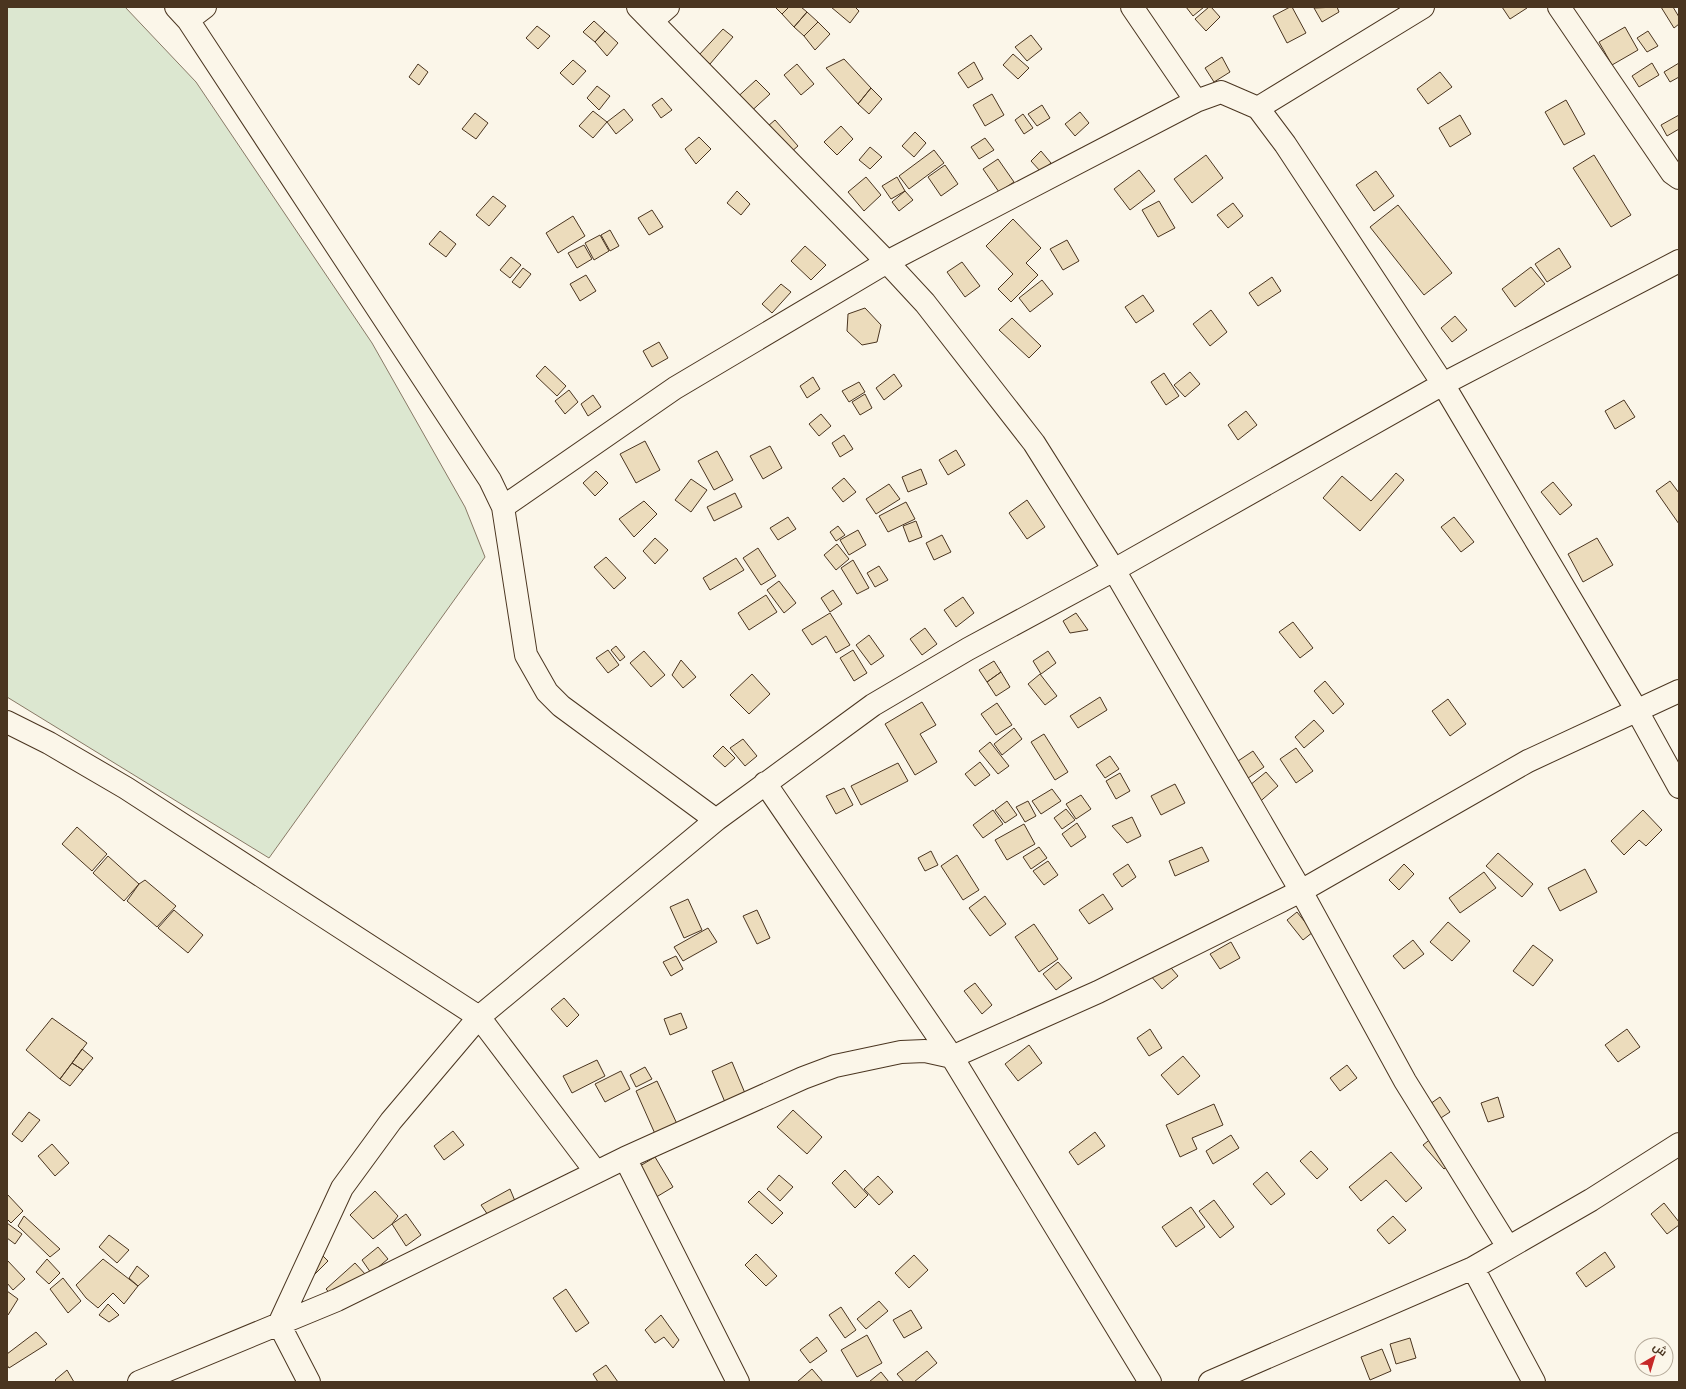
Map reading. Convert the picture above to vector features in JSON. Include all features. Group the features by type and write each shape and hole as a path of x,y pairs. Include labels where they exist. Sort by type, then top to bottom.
{"street":[{"path":"1132,7 1196,101"},
{"path":"1258,108 1423,7"},
{"path":"1559,7 1672,173 1679,178"},
{"path":"190,11 486,474 503,507 526,655 547,692 560,706 716,820"},
{"path":"653,11 925,303 1034,443 1114,570 1301,891 1405,1081 1508,1247"},
{"path":"503,507 675,388 887,262 1196,101 1221,92 1258,108 1285,144 1443,384 1636,710 1679,787"},
{"path":"279,1324 342,1188 391,1121 479,1016 716,820 873,705 968,649 1114,570 1443,384 1679,262"},
{"path":"139,1382 337,1300 625,1158 803,1078 835,1066 902,1052 925,1051 952,1057 1098,992 1301,891 1528,761 1679,691"},
{"path":"7,722 49,743 126,788 479,1016 596,1172"},
{"path":"765,783 952,1057 1150,1382"},
{"path":"1210,1382 1473,1268 1591,1200 1679,1144"},
{"path":"625,1158 738,1382"},
{"path":"1473,1268 1534,1382"},
{"path":"279,1324 309,1382"}],"green space":[{"path":"7,7 125,7 196,82 372,343 465,507 485,557 269,858 7,697"}],"building":[{"path":"775,7 789,7 782,14"},
{"path":"789,7 801,7 807,12 794,27 782,14"},
{"path":"831,7 855,7 859,11 850,23"},
{"path":"1186,7 1204,7 1193,16"},
{"path":"1211,7 1220,17 1206,31 1195,19"},
{"path":"1292,7 1306,33 1287,43 1273,16"},
{"path":"1337,7 1339,12 1322,22 1314,8"},
{"path":"1502,7 1527,7 1527,8 1510,19"},
{"path":"1661,7 1673,7 1679,17 1679,24 1674,28"},
{"path":"807,12 818,22 804,36 794,27"},
{"path":"594,21 605,31 595,42 583,32"},
{"path":"818,22 830,34 815,50 804,36"},
{"path":"537,26 550,36 538,49 526,38"},
{"path":"1625,27 1638,50 1612,65 1599,42"},
{"path":"723,29 733,37 710,64 699,55"},
{"path":"605,31 618,43 607,56 595,42"},
{"path":"1648,31 1658,46 1647,52 1637,38"},
{"path":"1031,35 1042,49 1027,61 1015,47"},
{"path":"1013,54 1029,68 1018,79 1003,65"},
{"path":"1222,57 1230,72 1214,82 1205,68"},
{"path":"844,59 871,88 858,104 826,68"},
{"path":"573,60 586,71 573,85 560,73"},
{"path":"974,62 983,79 968,88 958,73"},
{"path":"1652,63 1659,75 1639,87 1632,76"},
{"path":"1679,63 1679,77 1670,82 1664,72"},
{"path":"418,64 428,72 419,85 409,77"},
{"path":"797,64 814,84 801,95 784,75"},
{"path":"1440,72 1452,87 1428,104 1417,89"},
{"path":"756,80 770,94 746,116 732,102"},
{"path":"597,86 610,96 599,110 587,98"},
{"path":"871,88 882,99 869,114 858,104"},
{"path":"992,94 1004,115 985,126 973,105"},
{"path":"662,98 672,110 661,118 652,105"},
{"path":"1566,100 1585,134 1564,145 1545,112"},
{"path":"1042,105 1050,118 1037,126 1028,114"},
{"path":"624,109 633,120 616,134 607,122"},
{"path":"593,111 607,122 593,138 579,126"},
{"path":"1080,112 1089,123 1075,136 1065,124"},
{"path":"475,113 488,123 476,139 462,129"},
{"path":"1023,114 1033,128 1024,134 1015,120"},
{"path":"1460,115 1471,134 1450,147 1439,128"},
{"path":"1679,115 1679,129 1667,136 1661,125"},
{"path":"775,120 798,146 784,158 761,132"},
{"path":"841,126 853,139 837,155 824,142"},
{"path":"915,132 926,143 914,157 902,146"},
{"path":"699,137 711,149 696,164 685,149"},
{"path":"985,138 994,150 979,159 971,147"},
{"path":"870,147 882,157 870,169 859,160"},
{"path":"934,150 944,163 909,189 899,176"},
{"path":"1041,151 1051,163 1041,172 1031,161"},
{"path":"1206,155 1223,178 1192,203 1174,179"},
{"path":"1594,155 1631,215 1611,227 1573,168"},
{"path":"998,159 1014,182 999,192 983,169"},
{"path":"945,165 958,184 941,196 928,177"},
{"path":"1139,170 1155,191 1130,210 1114,189"},
{"path":"1376,171 1394,196 1374,211 1356,185"},
{"path":"866,177 881,195 864,211 848,192"},
{"path":"897,177 905,191 891,199 882,186"},
{"path":"737,191 750,204 741,215 727,203"},
{"path":"905,191 913,200 899,211 892,202"},
{"path":"493,196 506,206 489,226 476,215"},
{"path":"1159,201 1175,228 1158,237 1142,210"},
{"path":"1233,203 1243,216 1228,228 1217,215"},
{"path":"1398,205 1452,273 1424,295 1370,227"},
{"path":"652,210 663,227 649,235 638,218"},
{"path":"573,216 585,236 558,253 546,233"},
{"path":"1013,219 1041,248 1026,263 1038,275 1011,302 998,289 1013,274 986,246"},
{"path":"610,230 619,246 610,251 601,235"},
{"path":"440,231 456,244 446,257 429,244"},
{"path":"600,235 609,251 594,260 585,243"},
{"path":"1067,240 1079,261 1063,270 1050,249"},
{"path":"584,245 592,259 577,268 568,253"},
{"path":"805,246 826,265 811,280 791,261"},
{"path":"1559,248 1571,267 1547,282 1535,264"},
{"path":"511,257 521,265 510,278 500,270"},
{"path":"962,262 980,286 965,297 947,272"},
{"path":"1531,267 1545,284 1515,307 1502,289"},
{"path":"523,268 531,274 520,288 512,282"},
{"path":"586,275 596,291 580,301 570,284"},
{"path":"1272,277 1281,291 1258,306 1249,293"},
{"path":"1042,280 1053,294 1030,312 1019,298"},
{"path":"781,284 791,292 772,313 762,304"},
{"path":"1143,295 1154,311 1136,323 1125,307"},
{"path":"865,308 881,325 877,342 862,345 847,331 848,314"},
{"path":"1211,310 1227,332 1210,346 1193,324"},
{"path":"1455,316 1467,330 1452,342 1441,328"},
{"path":"1012,318 1041,346 1029,358 999,330"},
{"path":"659,342 668,358 652,367 643,351"},
{"path":"545,366 566,386 557,396 536,376"},
{"path":"1190,372 1200,384 1185,397 1174,385"},
{"path":"1164,373 1179,396 1166,405 1151,382"},
{"path":"894,374 902,386 884,400 876,388"},
{"path":"813,377 820,389 807,398 800,386"},
{"path":"859,382 865,392 849,402 842,391"},
{"path":"569,390 578,402 565,414 555,401"},
{"path":"865,394 872,408 860,415 852,402"},
{"path":"593,395 601,407 588,416 581,404"},
{"path":"1624,400 1635,417 1615,429 1605,411"},
{"path":"1246,411 1257,425 1238,440 1228,425"},
{"path":"821,414 831,426 819,436 809,424"},
{"path":"844,435 853,449 840,457 832,443"},
{"path":"645,441 660,470 636,483 620,454"},
{"path":"770,446 782,468 763,479 750,456"},
{"path":"956,450 965,465 948,475 939,460"},
{"path":"717,451 733,480 714,490 698,461"},
{"path":"921,469 927,484 908,492 902,477"},
{"path":"596,471 608,483 595,496 583,483"},
{"path":"1396,473 1404,480 1360,531 1323,498 1342,476 1371,501"},
{"path":"844,478 856,492 843,502 832,488"},
{"path":"691,479 707,490 691,512 675,500"},
{"path":"1670,481 1679,493 1679,524 1656,491"},
{"path":"1553,482 1572,505 1560,515 1541,492"},
{"path":"889,484 900,499 876,514 866,499"},
{"path":"735,493 742,507 714,521 707,507"},
{"path":"1027,500 1045,527 1027,539 1009,513"},
{"path":"644,501 657,514 634,537 619,519"},
{"path":"906,502 915,519 888,532 879,516"},
{"path":"788,517 796,529 778,540 770,528"},
{"path":"1454,517 1474,542 1461,552 1441,527"},
{"path":"916,521 922,537 909,542 903,526"},
{"path":"838,526 845,535 836,541 830,532"},
{"path":"858,530 866,545 849,555 840,540"},
{"path":"942,535 951,552 934,560 926,543"},
{"path":"655,538 668,550 655,564 643,551"},
{"path":"1597,538 1613,565 1583,582 1568,554"},
{"path":"837,544 849,559 836,570 824,555"},
{"path":"758,548 776,576 761,585 743,558"},
{"path":"606,557 626,578 614,589 594,567"},
{"path":"736,558 744,570 710,590 703,578"},
{"path":"853,560 869,588 857,594 841,568"},
{"path":"879,566 888,580 875,587 867,573"},
{"path":"779,581 796,603 784,613 767,590"},
{"path":"833,590 842,604 830,612 821,598"},
{"path":"766,595 777,612 749,630 738,613"},
{"path":"963,597 974,613 956,627 944,610"},
{"path":"830,613 850,645 836,653 826,636 812,645 802,630"},
{"path":"1076,613 1088,630 1070,633 1063,621"},
{"path":"1293,622 1313,648 1300,658 1279,632"},
{"path":"925,628 937,644 922,655 910,639"},
{"path":"869,635 884,656 871,665 856,645"},
{"path":"616,646 625,657 620,661 611,650"},
{"path":"608,650 619,665 608,673 596,658"},
{"path":"853,650 867,673 854,681 840,658"},
{"path":"644,651 665,675 651,687 630,663"},
{"path":"1048,651 1056,663 1041,674 1033,661"},
{"path":"681,660 696,677 683,688 672,675"},
{"path":"994,661 1001,672 987,682 979,670"},
{"path":"1001,672 1010,687 996,696 987,682"},
{"path":"752,674 770,694 749,714 730,695"},
{"path":"1040,674 1057,696 1045,705 1028,684"},
{"path":"1325,681 1344,704 1333,714 1314,691"},
{"path":"1100,697 1107,710 1078,728 1070,716"},
{"path":"1448,699 1466,724 1450,736 1432,711"},
{"path":"922,702 936,725 920,734 937,762 915,775 885,724"},
{"path":"997,703 1012,725 996,735 981,714"},
{"path":"1314,720 1324,731 1304,748 1295,737"},
{"path":"1014,728 1022,739 1002,755 994,744"},
{"path":"1044,734 1068,772 1055,780 1031,742"},
{"path":"743,739 757,756 745,766 730,748"},
{"path":"990,742 1009,766 998,774 979,751"},
{"path":"723,746 735,758 725,767 713,756"},
{"path":"1296,748 1313,771 1296,783 1280,759"},
{"path":"1253,751 1264,767 1238,785 1226,769"},
{"path":"1110,756 1119,769 1105,778 1096,765"},
{"path":"980,762 990,775 975,786 965,774"},
{"path":"898,763 908,781 861,805 851,786"},
{"path":"1266,772 1278,786 1256,805 1244,790"},
{"path":"1120,773 1130,791 1116,799 1106,781"},
{"path":"1175,784 1185,803 1161,815 1151,796"},
{"path":"844,788 853,805 836,814 826,796"},
{"path":"1052,789 1061,801 1041,814 1032,801"},
{"path":"1081,795 1091,809 1076,819 1066,804"},
{"path":"1007,801 1017,815 1005,823 995,810"},
{"path":"1028,801 1036,816 1025,822 1016,807"},
{"path":"1066,809 1075,820 1062,829 1054,818"},
{"path":"993,810 1003,824 983,838 973,825"},
{"path":"1643,810 1662,830 1646,846 1639,840 1624,855 1611,841"},
{"path":"1132,817 1141,836 1127,843 1112,826"},
{"path":"1077,823 1086,837 1071,847 1062,834"},
{"path":"1024,824 1035,844 1007,860 995,840"},
{"path":"77,827 107,854 92,871 62,844"},
{"path":"1039,847 1047,858 1031,869 1023,857"},
{"path":"1202,847 1209,861 1175,876 1169,861"},
{"path":"931,851 938,865 925,871 918,858"},
{"path":"1498,853 1533,884 1522,897 1486,866"},
{"path":"957,855 979,890 963,900 941,866"},
{"path":"108,856 139,884 124,901 93,873"},
{"path":"1048,861 1058,875 1044,885 1033,871"},
{"path":"1128,864 1136,877 1122,887 1113,874"},
{"path":"1404,864 1414,874 1399,890 1389,880"},
{"path":"1585,869 1597,892 1560,911 1548,888"},
{"path":"1484,872 1496,888 1460,913 1449,898"},
{"path":"145,880 176,906 157,927 127,901 139,884"},
{"path":"1103,894 1113,909 1089,924 1079,910"},
{"path":"985,896 1006,924 990,936 969,908"},
{"path":"688,899 702,930 684,938 670,907"},
{"path":"174,910 203,935 188,953 158,928"},
{"path":"757,910 770,938 757,944 743,916"},
{"path":"1297,912 1313,932 1303,940 1287,920"},
{"path":"1448,922 1470,941 1452,961 1430,942"},
{"path":"1034,924 1058,959 1039,972 1015,937"},
{"path":"708,928 717,942 683,961 674,947"},
{"path":"1413,940 1424,954 1404,969 1393,956"},
{"path":"1231,942 1240,958 1220,969 1210,954"},
{"path":"1533,945 1553,960 1533,986 1513,971"},
{"path":"676,956 683,969 671,976 663,962"},
{"path":"1058,962 1072,978 1056,990 1043,974"},
{"path":"1166,962 1178,976 1162,989 1150,975"},
{"path":"975,983 992,1005 982,1014 964,991"},
{"path":"564,998 579,1015 567,1027 551,1009"},
{"path":"681,1013 687,1028 670,1035 664,1019"},
{"path":"52,1018 87,1043 60,1079 26,1050"},
{"path":"1150,1029 1162,1048 1149,1056 1137,1038"},
{"path":"1627,1029 1640,1047 1618,1062 1605,1045"},
{"path":"1029,1045 1042,1063 1018,1081 1005,1064"},
{"path":"82,1049 93,1058 83,1070 72,1063"},
{"path":"1183,1056 1200,1076 1178,1095 1161,1075"},
{"path":"597,1060 605,1076 572,1093 563,1076"},
{"path":"732,1062 747,1098 727,1107 712,1071"},
{"path":"72,1063 83,1070 70,1086 60,1079"},
{"path":"1347,1065 1357,1078 1340,1091 1330,1078"},
{"path":"645,1067 652,1079 636,1087 630,1075"},
{"path":"621,1071 630,1089 605,1102 595,1084"},
{"path":"657,1081 678,1126 656,1136 636,1091"},
{"path":"1440,1097 1450,1112 1427,1127 1417,1113"},
{"path":"1498,1097 1504,1117 1488,1122 1481,1103"},
{"path":"1214,1104 1223,1125 1192,1138 1197,1149 1180,1157 1166,1125"},
{"path":"793,1110 822,1137 807,1154 777,1127"},
{"path":"29,1112 40,1120 22,1142 12,1134"},
{"path":"453,1131 464,1145 444,1160 434,1146"},
{"path":"1095,1132 1105,1146 1078,1165 1069,1152"},
{"path":"1437,1134 1457,1158 1444,1169 1423,1145"},
{"path":"1231,1135 1239,1148 1213,1164 1206,1151"},
{"path":"52,1144 69,1163 55,1176 38,1156"},
{"path":"1311,1151 1328,1169 1317,1179 1300,1161"},
{"path":"1391,1152 1422,1188 1406,1202 1386,1180 1361,1201 1349,1187"},
{"path":"655,1157 673,1187 648,1202 630,1172"},
{"path":"845,1170 868,1195 855,1208 832,1183"},
{"path":"1267,1172 1285,1194 1271,1205 1253,1184"},
{"path":"779,1175 793,1187 780,1201 767,1189"},
{"path":"878,1176 893,1192 879,1205 864,1189"},
{"path":"510,1189 515,1201 488,1215 481,1205"},
{"path":"375,1191 398,1216 392,1224 373,1239 350,1215"},
{"path":"759,1191 783,1213 772,1224 748,1202"},
{"path":"7,1194 23,1211 11,1223 7,1219"},
{"path":"1214,1200 1234,1227 1220,1238 1199,1211"},
{"path":"1664,1203 1679,1222 1679,1225 1667,1234 1651,1214"},
{"path":"1191,1207 1205,1227 1176,1247 1162,1227"},
{"path":"406,1214 421,1235 406,1246 392,1224"},
{"path":"24,1216 60,1249 50,1257 18,1226"},
{"path":"1393,1216 1406,1230 1389,1244 1377,1230"},
{"path":"7,1223 22,1234 15,1244 7,1238"},
{"path":"109,1235 129,1250 117,1263 99,1247"},
{"path":"378,1247 388,1259 371,1273 362,1260"},
{"path":"316,1249 328,1261 314,1275"},
{"path":"1605,1252 1615,1267 1586,1287 1576,1273"},
{"path":"756,1254 777,1276 766,1286 745,1265"},
{"path":"914,1255 928,1270 909,1288 895,1273"},
{"path":"47,1259 60,1273 49,1284 36,1272"},
{"path":"103,1259 138,1286 124,1304 113,1293 98,1308 86,1298 76,1285"},
{"path":"7,1260 25,1279 13,1290 7,1283"},
{"path":"355,1263 366,1275 337,1301 326,1289"},
{"path":"137,1266 149,1276 138,1286 129,1278"},
{"path":"63,1278 81,1301 68,1313 50,1289"},
{"path":"566,1289 589,1323 576,1332 553,1298"},
{"path":"7,1291 18,1299 8,1315 7,1315"},
{"path":"879,1301 888,1311 866,1329 857,1319"},
{"path":"108,1304 119,1315 109,1322 99,1315"},
{"path":"841,1307 856,1330 845,1338 829,1315"},
{"path":"911,1310 922,1328 904,1338 893,1320"},
{"path":"661,1315 679,1340 673,1348 664,1337 655,1343 645,1330"},
{"path":"36,1332 47,1344 9,1368 7,1365 7,1354"},
{"path":"867,1335 882,1363 857,1377 841,1350"},
{"path":"817,1337 827,1351 810,1363 800,1350"},
{"path":"1410,1338 1416,1358 1396,1364 1390,1344"},
{"path":"1382,1349 1391,1371 1370,1380 1361,1357"},
{"path":"927,1351 937,1363 914,1382 904,1382 897,1374"},
{"path":"606,1365 618,1382 598,1382 593,1374"},
{"path":"812,1369 823,1382 797,1382"},
{"path":"67,1370 74,1382 57,1382 55,1380"},
{"path":"881,1372 889,1382 869,1382"}]}
